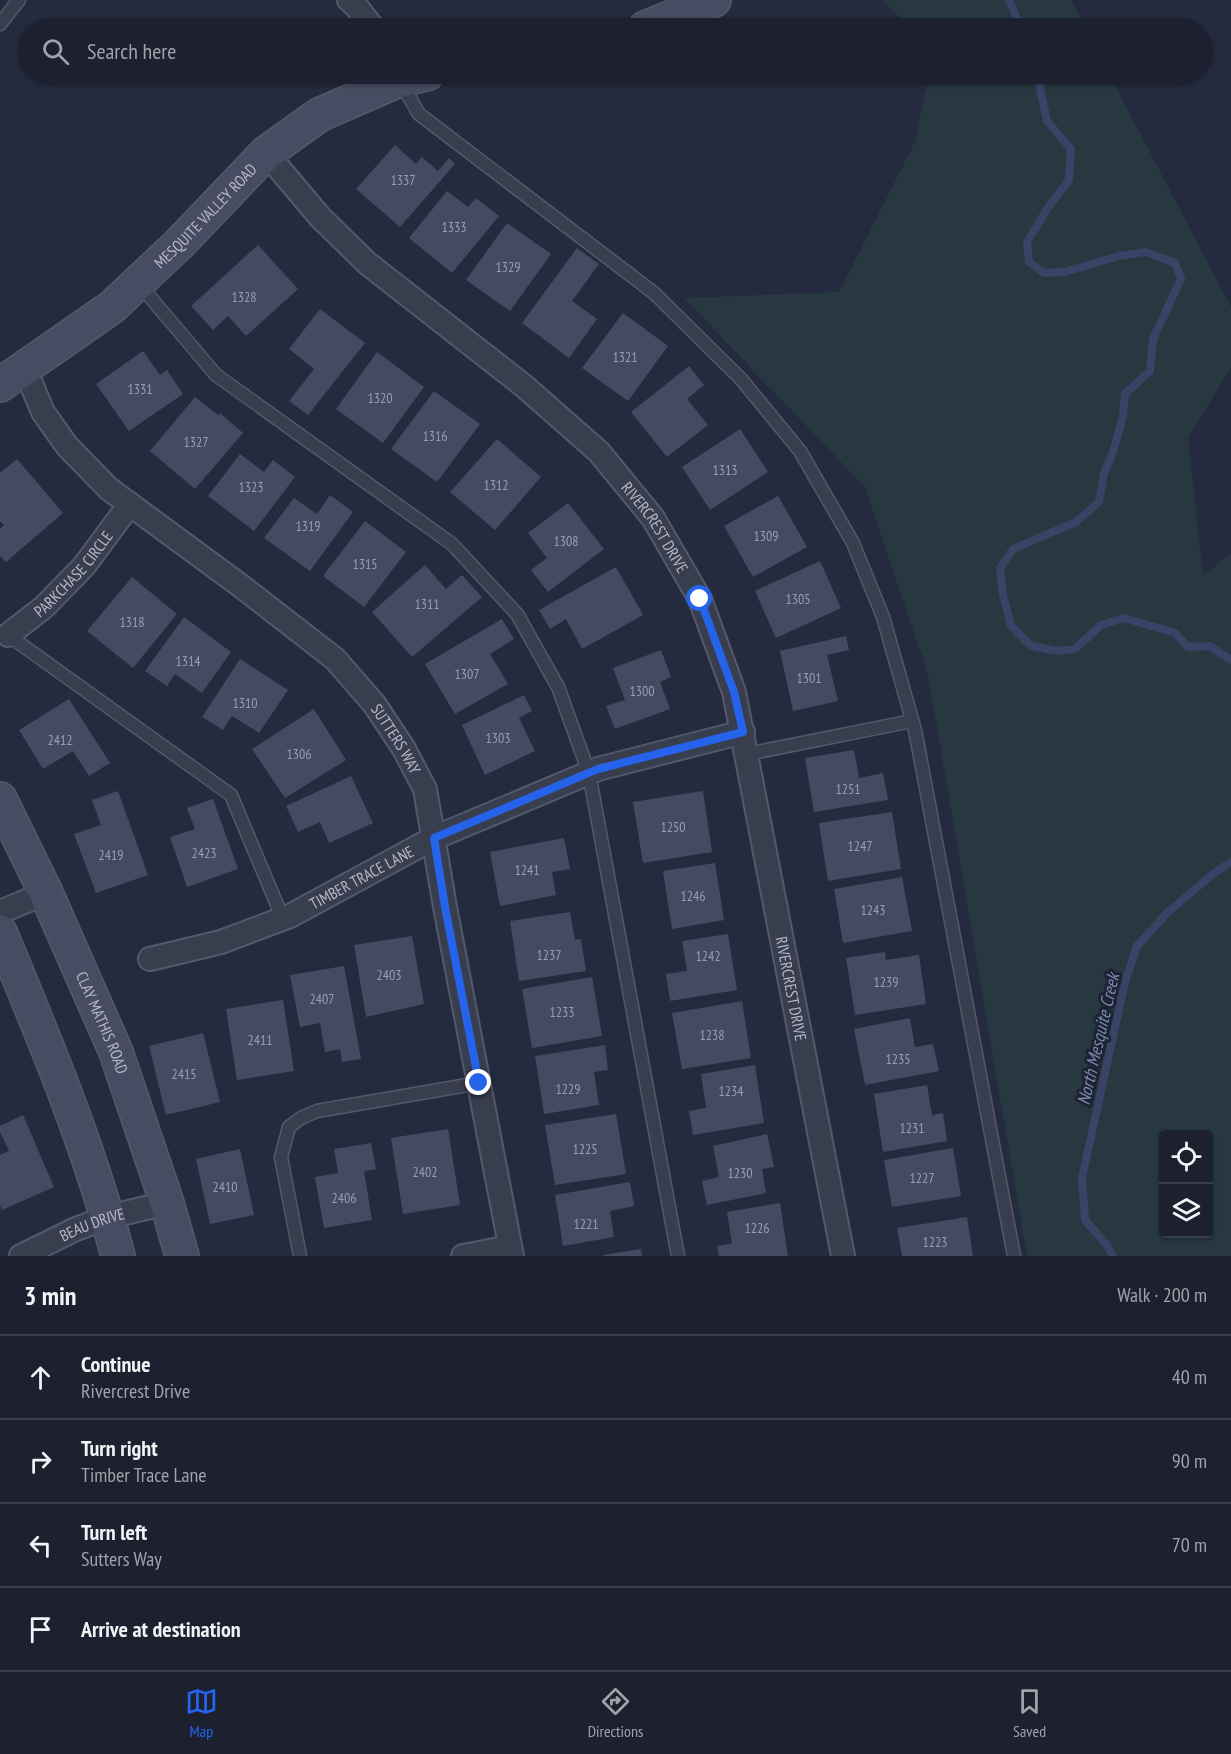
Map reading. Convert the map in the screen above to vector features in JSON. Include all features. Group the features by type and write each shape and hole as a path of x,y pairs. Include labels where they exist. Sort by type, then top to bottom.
{"main road":[{"path":"670,18 714,0"},
{"name":"MESQUITE VALLEY ROAD","path":"13,377 112,307 179,244 266,153 319,115 390,84"},
{"name":"CLAY MATHIS ROAD","path":"0,799 46,893 116,1052 167,1203 182,1256"},
{"path":"0,932 50,1053 108,1217 118,1256"}],"street":[{"path":"349,0 365,18"},
{"name":"RIVERCREST DRIVE","path":"266,153 320,217 367,263 524,386 599,452 653,518 700,599 734,692 843,1256"},
{"name":"SUTTERS WAY","path":"13,377 43,412 67,446 109,489 242,586 335,658 375,705 404,749 425,789 445,907 511,1252"},
{"name":"PARKCHASE CIRCLE","path":"8,635 44,607 84,566 130,504"},
{"name":"TIMBER TRACE LANE","path":"150,959 221,942 283,919 434,838 590,773 745,743"},
{"path":"0,912 46,893"},
{"name":"BEAU DRIVE","path":"21,1256 76,1229 108,1217 167,1203"},
{"path":"463,1256 511,1252"}],"lane":[{"path":"0,24 19,0"},
{"path":"410,84 419,114 654,293 741,379 800,451 853,543 883,617 912,721 1014,1256"},
{"path":"138,283 216,375 452,544 517,614 558,687 590,773 678,1256"},
{"path":"8,635 231,795 283,919"},
{"path":"745,743 912,721"},
{"path":"300,1256 281,1157 289,1127 301,1118 317,1112 479,1083"}],"shaded area":[{"path":"882,0 1071,0 1081,18 901,18"},
{"path":"927,84 1114,84 1231,307 1231,368 1188,437 1203,576 1231,553 1231,1256 1027,1256 928,674 865,487 684,298 839,292 915,142"}],"building":[{"path":"395,145 416,164 422,157 438,171 449,158 455,164 400,227 356,189"},
{"path":"447,191 468,207 476,198 499,216 452,273 409,238"},
{"path":"507,223 551,254 510,311 466,280"},
{"path":"258,245 298,289 246,336 228,316 213,330 191,306"},
{"path":"577,248 599,264 572,301 597,319 569,358 522,323"},
{"path":"320,309 365,343 308,415 289,401 314,369 289,349"},
{"path":"623,313 668,346 628,401 582,368"},
{"path":"143,351 160,375 167,370 183,394 129,431 96,384"},
{"path":"377,352 424,387 383,443 336,409"},
{"path":"689,366 704,385 687,399 708,425 667,457 631,412"},
{"path":"434,391 480,424 437,482 391,449"},
{"path":"195,397 218,415 220,413 243,433 195,489 150,451"},
{"path":"740,429 768,472 710,510 682,467"},
{"path":"497,439 541,477 495,530 450,492"},
{"path":"240,454 264,472 273,460 295,477 254,531 208,496"},
{"path":"17,459 63,513 6,562 0,556 0,529 4,525 0,521 0,473"},
{"path":"330,495 353,512 310,571 264,538 294,498 317,514"},
{"path":"778,496 807,547 753,577 724,526"},
{"path":"568,503 604,549 548,592 531,570 547,558 528,533"},
{"path":"365,521 406,552 364,607 323,576"},
{"path":"820,561 841,608 776,638 755,591"},
{"path":"425,565 446,589 462,575 482,597 412,657 372,612"},
{"path":"616,567 643,615 582,649 566,619 550,629 539,610"},
{"path":"132,577 177,614 133,668 87,631"},
{"path":"184,617 231,652 202,693 175,674 167,686 145,671"},
{"path":"502,619 514,639 490,654 508,684 455,714 425,664"},
{"path":"846,636 849,650 827,655 838,701 793,711 780,651"},
{"path":"661,650 671,677 660,682 670,709 615,729 606,706 625,700 613,668"},
{"path":"240,659 288,690 259,733 232,716 223,730 202,717"},
{"path":"524,695 532,711 519,718 535,751 485,775 462,725"},
{"path":"69,699 110,763 89,776 73,751 43,769 19,730"},
{"path":"314,709 346,760 285,798 252,749"},
{"path":"854,750 859,778 883,773 888,800 814,812 805,758"},
{"path":"351,776 373,823 329,843 320,822 298,832 286,806"},
{"path":"118,791 148,875 96,893 74,834 101,825 92,800"},
{"path":"703,791 712,852 643,863 633,802"},
{"path":"213,799 238,869 187,887 170,837 195,829 187,808"},
{"path":"892,812 901,869 828,881 819,823"},
{"path":"564,838 570,869 552,872 556,895 500,906 490,852"},
{"path":"715,863 724,920 672,929 663,871"},
{"path":"902,877 912,931 843,943 834,889"},
{"path":"570,912 575,940 581,939 586,971 519,981 510,921"},
{"path":"728,934 737,990 670,1001 666,974 687,971 682,941"},
{"path":"412,936 424,1004 366,1017 354,945"},
{"path":"885,952 886,960 919,955 926,1004 855,1015 846,958"},
{"path":"344,966 361,1059 342,1062 340,1049 325,1052 320,1023 300,1027 290,975"},
{"path":"592,977 602,1036 532,1048 522,989"},
{"path":"283,1000 294,1071 237,1080 226,1009"},
{"path":"742,1001 751,1058 682,1069 672,1013"},
{"path":"910,1018 915,1047 933,1044 939,1071 865,1085 854,1029"},
{"path":"203,1033 220,1102 166,1115 149,1046"},
{"path":"605,1045 608,1070 594,1072 599,1105 544,1114 535,1056"},
{"path":"755,1065 764,1123 693,1135 689,1111 706,1108 701,1074"},
{"path":"927,1085 932,1115 943,1113 947,1141 883,1152 874,1094"},
{"path":"616,1114 626,1174 555,1185 545,1125"},
{"path":"23,1115 54,1187 2,1210 0,1155 9,1151 0,1132 0,1126"},
{"path":"448,1129 460,1205 403,1214 391,1138"},
{"path":"767,1134 774,1167 762,1169 766,1193 707,1205 702,1181 719,1177 713,1146"},
{"path":"371,1143 376,1169 364,1171 372,1220 324,1228 315,1177 338,1173 334,1149"},
{"path":"953,1148 961,1196 892,1207 884,1160"},
{"path":"240,1149 254,1215 210,1224 196,1159"},
{"path":"630,1182 634,1206 610,1211 614,1237 563,1246 555,1195"},
{"path":"780,1203 788,1256 719,1256 717,1246 732,1244 727,1212"},
{"path":"967,1217 973,1256 902,1256 897,1228"},
{"path":"641,1249 642,1256 603,1256 603,1255"}],"waterway":[{"name":"North Mesquite Creek","path":"1009,0 1017,18"},
{"name":"North Mesquite Creek","path":"1039,84 1047,121 1071,149 1069,180 1049,206 1027,242 1029,262 1044,273 1064,272 1119,256 1146,252 1175,263 1181,279 1153,339 1150,371 1125,394 1123,416 1113,452 1104,473 1099,502 1076,522 1013,549 1000,568 1003,595 1011,626 1031,646 1057,651 1075,649 1101,625 1124,618 1175,633 1188,647 1210,646 1231,660"},
{"name":"North Mesquite Creek","path":"1113,1256 1106,1244 1085,1220 1082,1178 1125,982 1137,946 1168,912 1231,862"}],"route":[{"path":"479,1083 434,838 598,769 743,732 734,692 700,599"}]}
